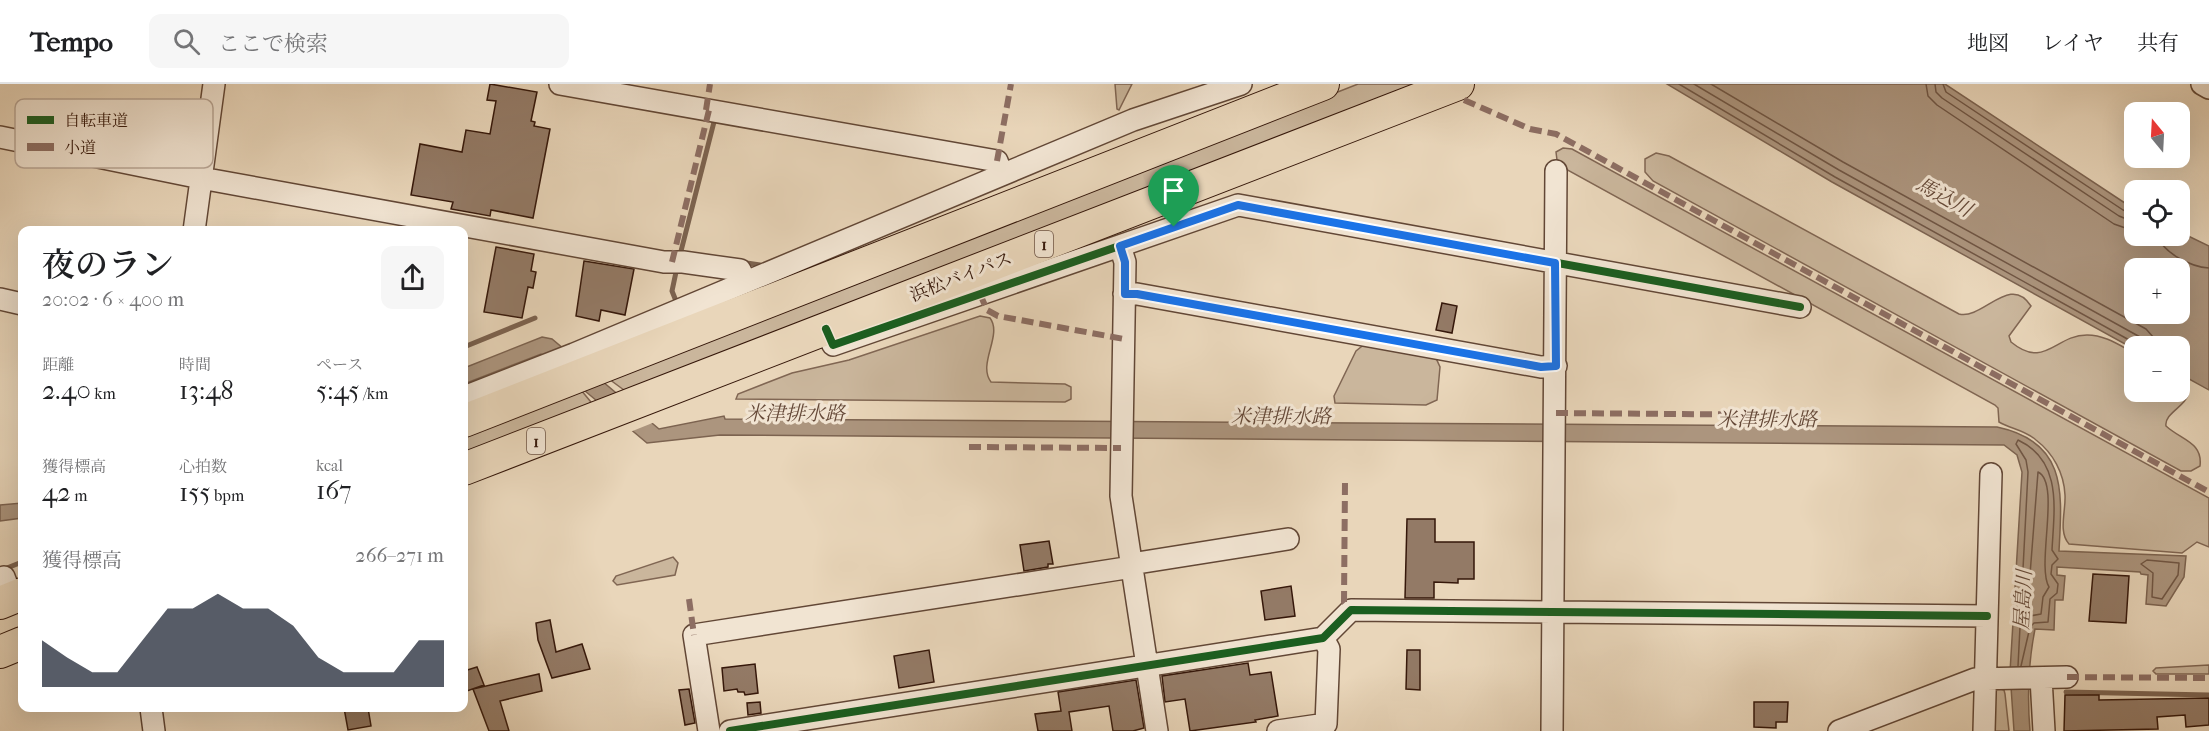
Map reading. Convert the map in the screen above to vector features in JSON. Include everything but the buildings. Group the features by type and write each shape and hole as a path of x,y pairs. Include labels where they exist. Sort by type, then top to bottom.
{"highway":[{"path":"468,419 571,367 1323,84"},
{"name":"浜松バイパス","path":"468,466 1457,85"},
{"path":"0,629 11,599"},
{"path":"0,652 18,645"}],"street":[{"path":"212,99 214,84"},
{"path":"560,84 997,161 1002,174"},
{"path":"468,396 571,367 746,282 1002,174 1136,129 1241,84"},
{"path":"2202,84 2209,88"},
{"path":"0,137 15,140"},
{"path":"152,168 466,226"},
{"path":"195,226 202,168"},
{"path":"1552,731 1556,171"},
{"path":"826,329 833,345 1120,246 1171,218 1238,205 1800,307"},
{"path":"468,226 664,262 682,261 740,270 746,282"},
{"path":"1120,246 1125,262 1121,496 1157,731"},
{"path":"1125,294 1137,294 1541,367 1556,366"},
{"path":"0,299 18,303"},
{"path":"1983,731 1991,679 1987,616 1991,474"},
{"path":"709,731 694,635 1288,540"},
{"path":"730,731 1323,638 1351,610 1987,616"},
{"path":"1278,731 1326,723 1329,649 1323,638"},
{"path":"1839,731 1975,679 2067,677"},
{"path":"2037,678 2044,731"},
{"path":"152,712 154,731"}],"shaded area":[{"path":"1115,84 1132,84 1119,110 1117,109"},
{"path":"1358,84 1424,84 628,393 609,379"},
{"path":"1563,148 1572,149 2209,498 2209,547 2197,542 2182,553 2069,544 2063,527 2064,487 2057,464 2048,451 2032,437 1999,422 1998,408 1995,405 1562,167 1557,160 1556,152"},
{"path":"1656,153 1669,156 1959,314 1977,311 2005,296 2014,294 2023,297 2031,306 2009,336 2011,342 2023,350 2033,353 2042,352 2076,336 2087,335 2112,341 2124,348 2124,402 2184,402 2167,420 2166,426 2195,446 2200,458 2200,466 2191,471 2181,471 1653,181 1645,172 1645,159"},
{"path":"980,316 990,318 993,325 994,333 987,367 987,375 991,382 1065,384 1071,387 1071,399 1065,402 736,399 738,394 792,373 849,360"},
{"path":"1366,343 1435,356 1440,367 1437,400 1426,405 1335,403 1334,396 1356,351"},
{"path":"581,390 595,407 468,454 468,433"},
{"path":"673,557 678,563 675,575 617,585 613,581 616,576"},
{"path":"2209,665 2209,674 2156,674 2153,671 2156,668"},
{"path":"1997,688 2004,690 2009,731 1991,731 1994,690"}],"water":[{"name":"馬込川","path":"1667,84 1945,84 2124,202 2124,246 2190,246 2190,237 2209,246 2209,390 2190,380 2190,336 2124,336 2124,343 1832,182"},
{"name":"屋島川","path":"542,337 552,339 659,429 724,416 725,419 1997,427 2020,434 2037,445 2049,458 2056,473 2059,490 2061,509 2059,551 2186,556 2184,577 2166,606 2146,604 2148,575 2140,572 2057,567 2057,575 2065,576 2063,600 2055,600 2054,630 2035,629 2029,680 2030,731 2014,731 2010,672 2022,472 2017,455 2004,445 720,435 647,443 541,354 468,382 468,366"},
{"path":"18,503 18,519 0,521 0,505"}],"pier":[{"path":"624,396 655,422 630,432 599,406"}],"waterway":[{"path":"680,255 715,118"},
{"path":"740,262 760,265"},
{"path":"676,272 672,291 676,301"},
{"path":"468,345 535,318"},
{"path":"2,570 18,564"},
{"path":"2066,692 2209,695"}],"tunnel":[{"path":"1141,142 1167,208"}],"marked path":[{"path":"706,110 710,84"},
{"path":"997,161 1011,84"},
{"path":"1464,100 1530,129 1556,134 2209,492"},
{"path":"672,262 709,110"},
{"path":"980,294 987,310 998,316 1124,339"},
{"path":"1556,413 1799,415"},
{"path":"969,447 1121,448"},
{"path":"1345,483 1344,602 1351,610"},
{"path":"689,599 694,635"},
{"path":"2067,677 2209,678"}],"cycle path":[{"path":"826,329 833,345 1238,205 1800,307"},
{"path":"730,731 1323,638 1351,610 1987,616"}],"route":[{"path":"1238,205 1555,263 1556,366 1541,367 1137,294 1125,294 1125,262 1120,246 1174,227 1238,205"}],"water label":[{"name":"米津排水路","path":"795,413"},
{"name":"米津排水路","path":"1281,416"},
{"name":"米津排水路","path":"1767,419"}]}
